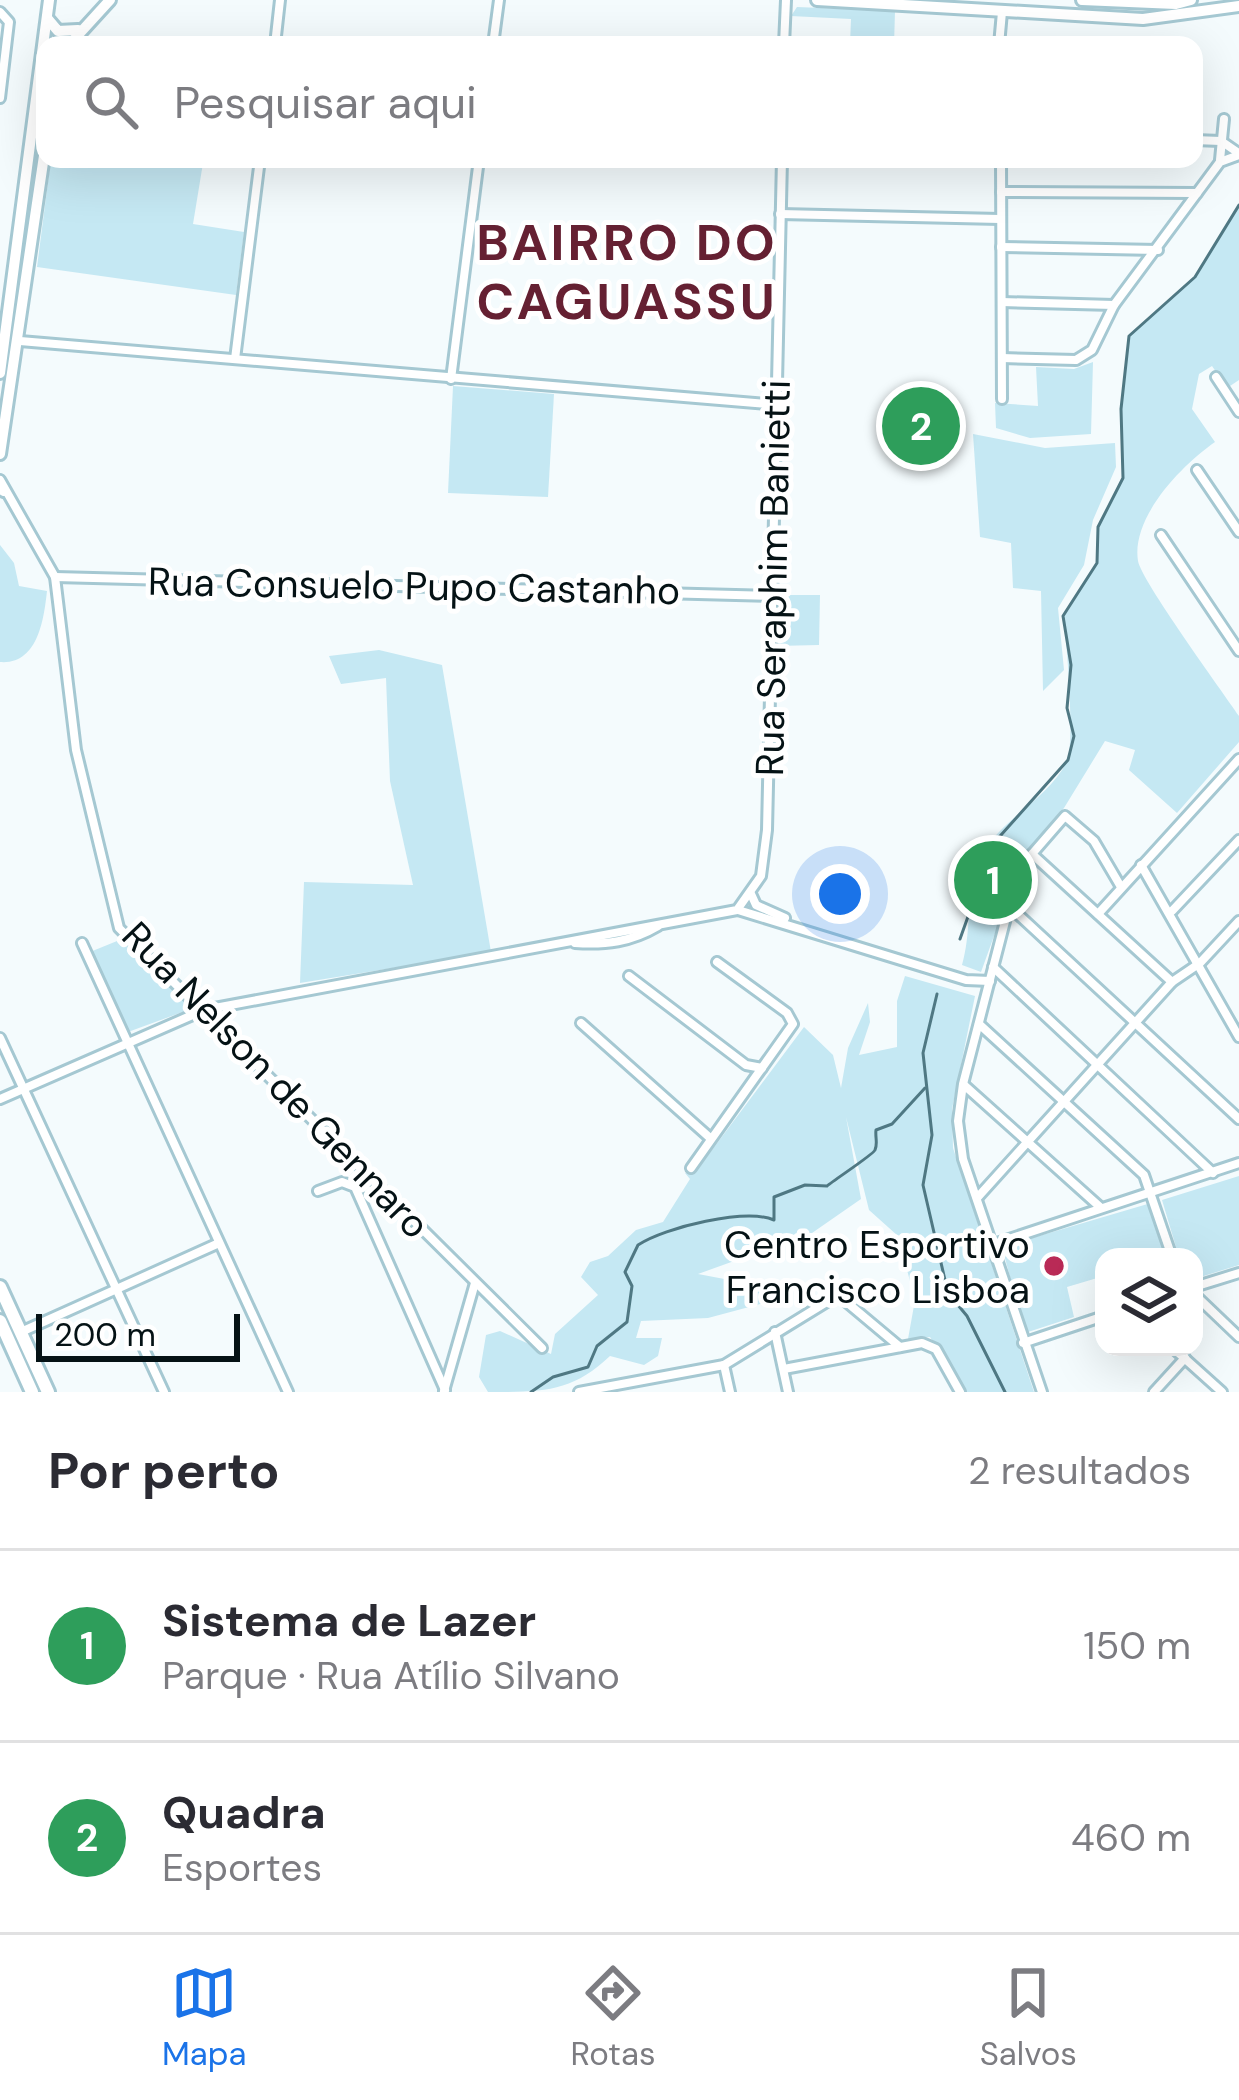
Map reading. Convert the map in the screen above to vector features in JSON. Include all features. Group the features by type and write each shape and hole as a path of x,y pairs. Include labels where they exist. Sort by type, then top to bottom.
{"main road":[{"path":"817,0 1169,19 1239,6"},
{"path":"1082,0 1176,4 1191,0"},
{"path":"75,36 110,1"},
{"path":"50,6 58,32 79,30"},
{"path":"46,36 50,6"},
{"path":"0,373 36,109"},
{"path":"0,454 43,168"},
{"path":"0,1287 48,1392"},
{"path":"0,1321 32,1392"}],"street":[{"path":"276,36 280,0"},
{"path":"495,36 499,0"},
{"path":"784,36 785,0"},
{"path":"999,36 998,20 1004,10"},
{"path":"0,12 9,22 0,98"},
{"path":"1002,358 1076,360 1088,355 1114,305 1220,162 1224,118"},
{"path":"1203,140 1221,141 1239,154"},
{"path":"1220,162 1239,154"},
{"path":"236,359 259,168"},
{"path":"451,380 478,168"},
{"name":"Rua Seraphim Banietti","path":"740,906 752,894 765,859 782,168"},
{"path":"1001,168 1002,399"},
{"path":"1001,192 1200,192"},
{"path":"1157,194 1178,204 1181,217"},
{"path":"780,214 1000,220"},
{"path":"1001,247 1158,250"},
{"path":"1128,250 1138,257 1140,273"},
{"path":"1002,302 1114,305"},
{"path":"1085,304 1099,310 1104,327"},
{"path":"20,340 779,405"},
{"path":"1216,377 1239,412"},
{"path":"1197,470 1239,532"},
{"name":"Rua Nelson de Gennaro","path":"3,489 55,577 76,750 119,928 542,1348"},
{"path":"1161,535 1239,651"},
{"name":"Rua Consuelo Pupo Castanho","path":"55,577 774,596"},
{"path":"1098,914 1239,759"},
{"path":"1042,1392 963,1159 958,1120 963,1084 1009,906 1032,854 1065,816 1094,842 1121,887"},
{"path":"1172,911 1239,840"},
{"path":"1032,854 1172,982"},
{"path":"1141,865 1172,911 1239,1037"},
{"path":"752,894 756,904 814,931"},
{"path":"0,1099 200,1012 563,942 636,933 740,906 966,980 990,980"},
{"path":"1009,906 1239,1120"},
{"path":"977,1198 1172,982 1200,963 1239,921"},
{"path":"82,943 288,1392"},
{"path":"692,1168 790,1030 791,1018 717,962"},
{"path":"993,967 1213,1173"},
{"path":"629,976 746,1065 762,1068"},
{"path":"1227,1015 1239,1003"},
{"path":"580,1023 709,1138"},
{"path":"979,1024 1144,1175 1169,1248"},
{"path":"0,1038 164,1392"},
{"path":"746,1065 752,1080"},
{"path":"963,1084 1101,1208"},
{"path":"991,1245 1239,1163"},
{"path":"317,1191 342,1183 355,1186 444,1391"},
{"path":"21,1332 219,1243"},
{"path":"1203,1287 1239,1273"},
{"path":"444,1391 475,1283"},
{"path":"579,1392 724,1365 838,1295 888,1332 900,1347"},
{"path":"1203,1300 1239,1337"},
{"path":"1023,1342 1095,1319"},
{"path":"775,1332 788,1392"},
{"path":"887,1349 888,1332"},
{"path":"760,1342 781,1355"},
{"path":"784,1369 922,1343 936,1349 960,1392"},
{"path":"1183,1356 1222,1392"},
{"path":"1154,1392 1185,1358"},
{"path":"724,1365 730,1392"}],"shaded area":[{"path":"797,7 895,11 894,36 850,36 851,19 791,16"},
{"path":"50,168 202,168 193,224 244,232 236,295 37,267"},
{"path":"1239,205 1239,380 1227,388 1212,366 1199,374 1192,409 1215,442 1188,464 1151,510 1142,527 1138,561 1239,716 1239,742 1177,813 1129,770 1135,750 1105,741 1064,808 1023,856 981,972 962,965 980,857 1067,761 1070,714 1063,616 1097,563 1098,527 1123,478 1121,409 1129,336 1195,276"},
{"path":"1093,362 1091,434 1030,438 996,428 995,403 1038,406 1036,367 1074,369"},
{"path":"453,386 554,394 548,497 448,493"},
{"path":"973,434 1045,448 1115,443 1116,467 1093,520 1084,565 1058,608 1064,670 1043,691 1041,591 1013,588 1011,543 980,537"},
{"path":"0,545 14,563 19,586 47,591 41,627 31,648 13,661 0,662"},
{"path":"777,595 820,595 819,645 776,646"},
{"path":"379,650 442,665 491,952 300,983 304,882 413,885 390,781 386,678 341,684 329,656"},
{"path":"122,939 188,1010 128,1032 90,952"},
{"path":"905,976 975,996 952,1109 953,1148 1034,1392 966,1392 930,1337 908,1339 915,1300 898,1236 869,1210 846,1117 861,1199 812,1233 698,1274 756,1285 764,1303 708,1318 641,1321 636,1338 662,1338 658,1356 644,1365 610,1356 583,1377 556,1388 488,1392 479,1377 486,1335 500,1331 551,1354 555,1334 598,1295 581,1277 590,1262 608,1256 636,1230 663,1222 690,1179 685,1173 694,1174 804,1027 833,1055 841,1088 848,1048 868,1003 870,1022 859,1055 897,1047 897,1001"},
{"path":"1239,1176 1239,1265 1203,1276 1203,1248 1176,1248 1162,1200"},
{"name":"Centro Esportivo Francisco Lisboa","path":"1151,1203 1164,1248 1095,1248 1095,1279 1067,1287 1074,1317 1025,1333 1002,1247"}],"waterway":[{"path":"960,939 975,897 973,875 984,854 1068,760 1074,736 1067,708 1071,665 1063,616 1097,563 1098,527 1123,478 1121,409 1129,336 1195,277 1239,205"},
{"path":"937,994 923,1053 932,1135 923,1185 948,1293 967,1316 1005,1392"},
{"path":"531,1392 553,1377 588,1367 597,1346 627,1322 632,1286 625,1272 638,1245 706,1221 745,1216 774,1220 774,1197 805,1185 827,1186 861,1162 875,1150 876,1130 892,1124 925,1088"}],"place":[{"name":"Quadra","path":"921,426"},
{"name":"Sistema de Lazer","path":"993,880"},
{"name":"Centro Esportivo Francisco Lisboa","path":"1054,1266"}],"district":[{"name":"BAIRRO DO CAGUASSU","path":"627,271"}]}
